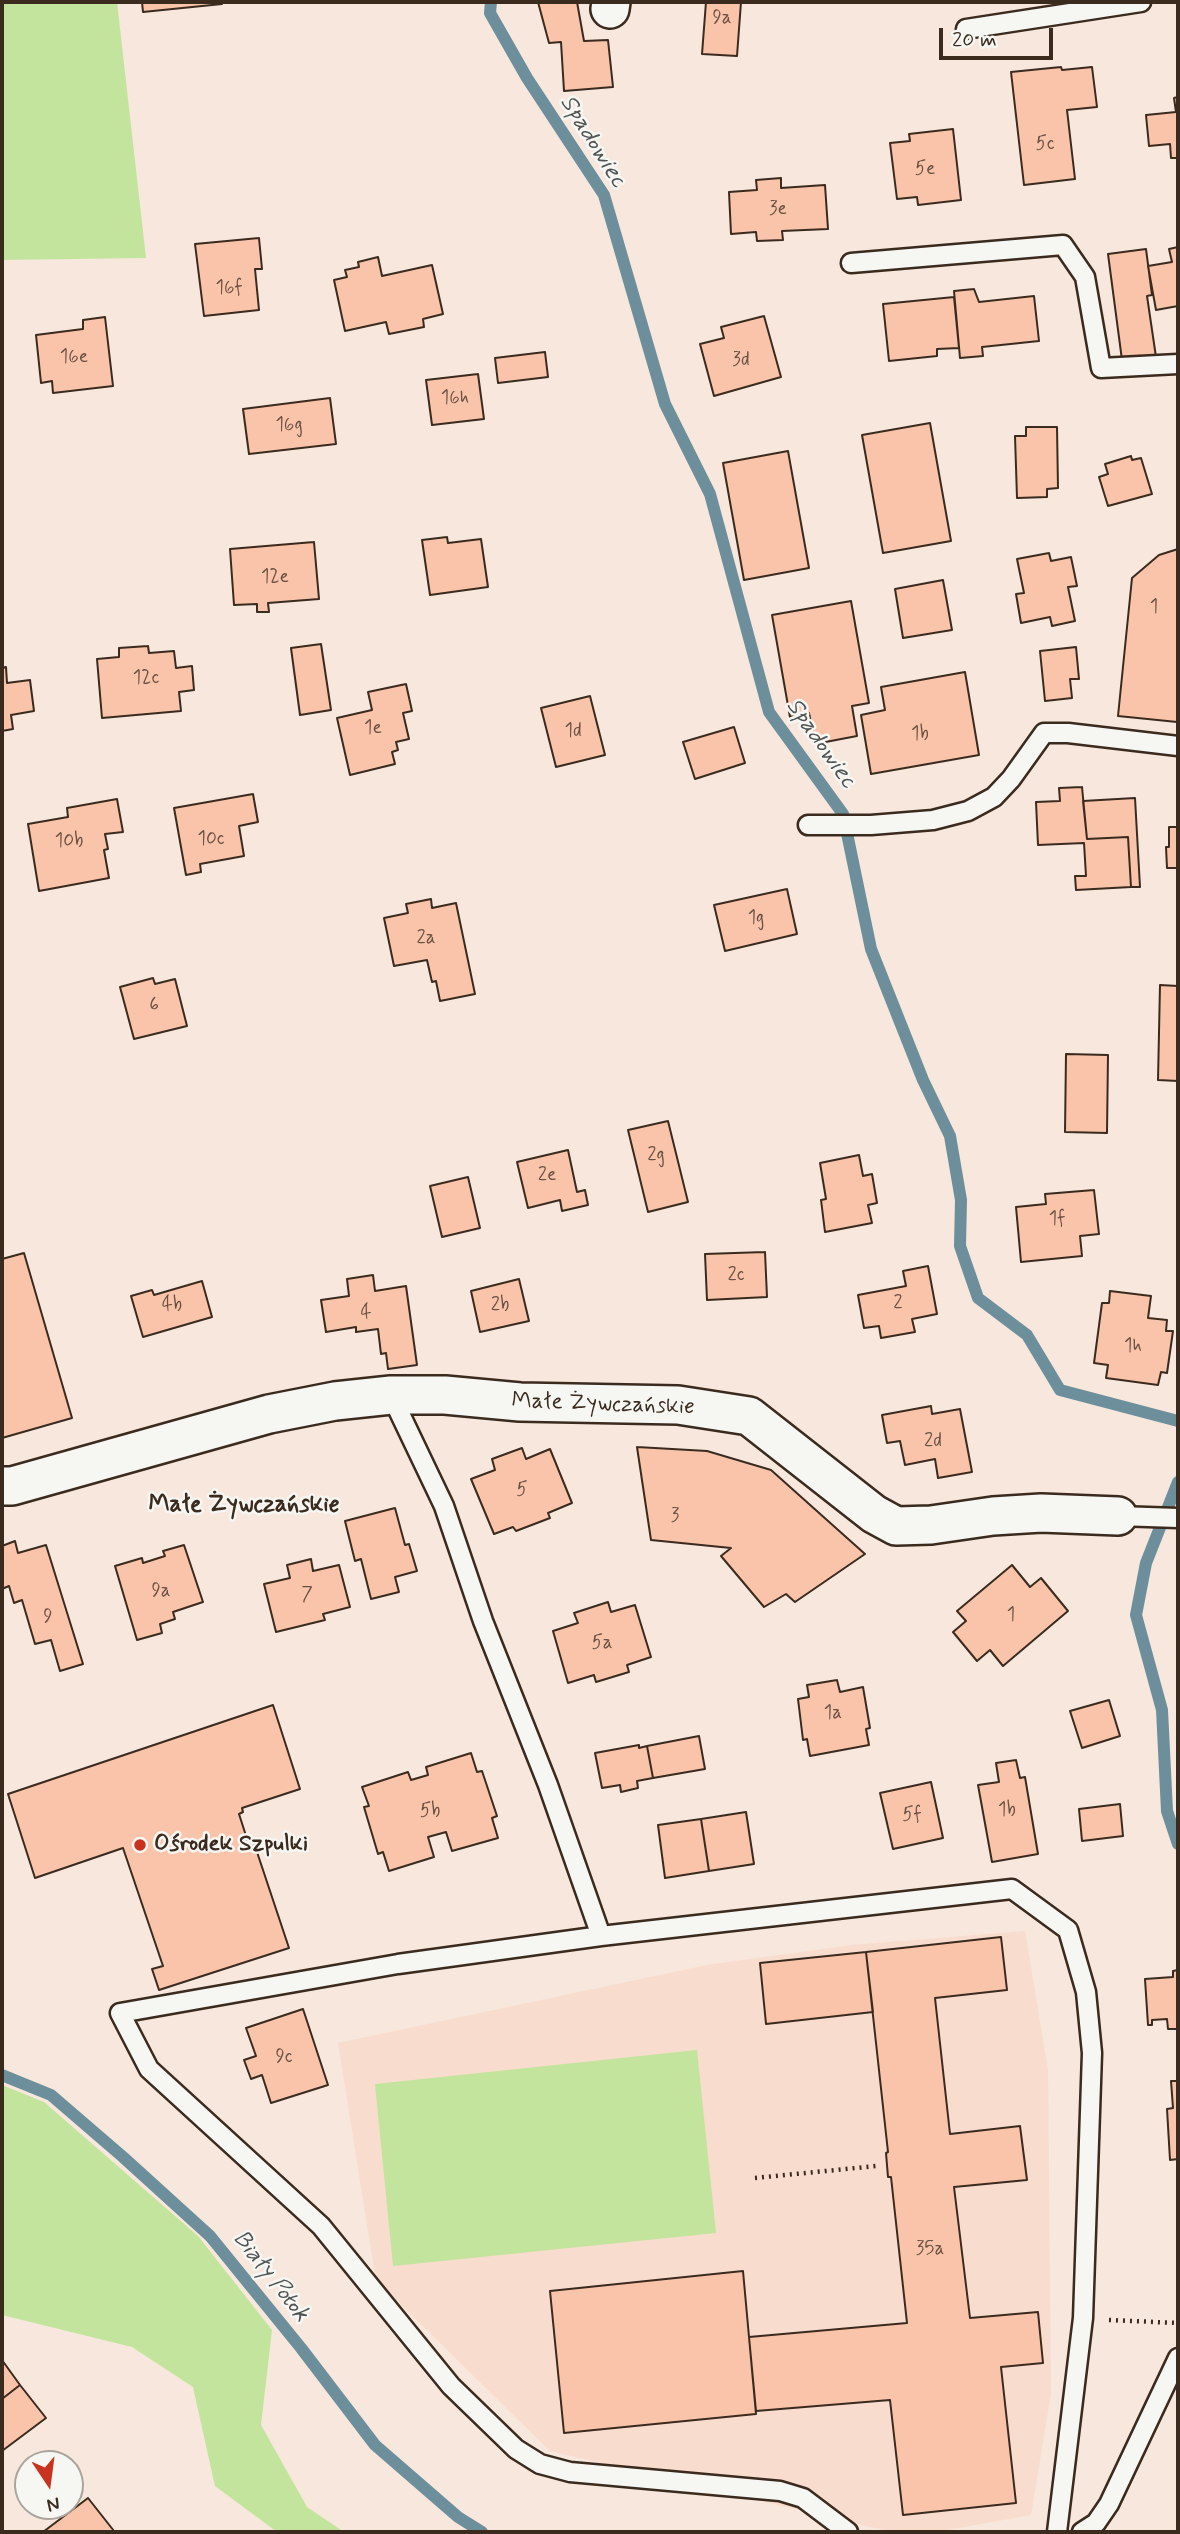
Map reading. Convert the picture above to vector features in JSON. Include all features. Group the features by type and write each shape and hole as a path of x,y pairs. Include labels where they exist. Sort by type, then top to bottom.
{"street":[{"name":"Małe Żywczańskie","path":"2,1486 12,1486 270,1414 335,1401 391,1395 444,1395 520,1402 678,1405 749,1416 874,1514 895,1526 932,1525 1029,1514 1118,1516"}],"lane":[{"path":"967,29 1141,2"},
{"path":"851,263 1063,245 1085,277 1101,368 1178,364"},
{"path":"808,825 871,825 933,820 968,811 994,797 1044,733 1068,733 1178,746"},
{"path":"391,1395 444,1506 482,1621 548,1785 601,1936"},
{"name":"Małe Żywczańskie","path":"1118,1516 1178,1518"},
{"path":"848,2532 803,2498 780,2491 570,2472 540,2464 516,2449 451,2386 321,2226 149,2069 120,2013 398,1964 726,1920 1012,1889 1068,1930 1086,1992 1092,2053 1083,2318 1057,2532"},
{"path":"1082,2532 1096,2523 1110,2504 1178,2358"}],"path":[{"path":"755,2178 876,2166"},
{"path":"1083,2318 1178,2323"}],"shaded area":[{"path":"1025,1931 1048,2070 1051,2393 1031,2515 936,2532 892,2532 550,2451 376,2280 338,2043 707,1965 852,1945"}],"green space":[{"path":"2,2 117,2 146,258 2,260"},
{"path":"697,2050 716,2233 393,2266 375,2084"},
{"path":"2,2085 44,2102 198,2236 272,2330 261,2425 307,2507 344,2532 277,2532 215,2486 193,2387 132,2347 2,2315"}],"building":[{"path":"142,2 221,2 222,4 143,12"},
{"path":"538,2 577,2 584,41 608,40 613,87 564,91 561,42 549,43"},
{"path":"706,2 741,2 737,56 702,54"},
{"path":"1061,67 1062,70 1092,67 1097,107 1067,110 1075,179 1024,185 1011,72"},
{"path":"1178,97 1178,158 1171,158 1170,144 1149,146 1146,115 1176,112 1174,98"},
{"path":"953,129 961,200 918,205 917,197 897,199 890,143 910,141 909,134"},
{"path":"781,178 781,188 825,185 828,229 782,231 783,240 757,241 756,232 731,234 729,192 757,190 756,180"},
{"path":"259,238 262,269 255,269 259,310 204,316 195,244"},
{"path":"1178,247 1178,306 1156,310 1148,266 1172,262 1169,249"},
{"path":"1146,249 1152,295 1147,296 1156,357 1122,360 1108,254"},
{"path":"378,257 382,276 432,265 443,314 423,319 424,327 389,334 386,322 345,331 334,280 347,277 345,270 359,267 358,262"},
{"path":"974,289 979,302 1034,296 1039,341 982,347 983,356 960,358 954,291"},
{"path":"954,297 959,348 937,349 937,356 889,361 883,304"},
{"path":"764,316 781,377 714,396 700,344 724,338 721,327"},
{"path":"105,317 113,386 53,393 52,381 41,383 36,335 83,329 83,320"},
{"path":"545,352 548,377 498,383 495,358"},
{"path":"478,374 484,419 432,425 426,380"},
{"path":"330,398 336,444 249,454 243,409"},
{"path":"930,423 951,541 883,553 862,435"},
{"path":"1026,427 1057,427 1058,488 1047,489 1047,497 1017,498 1015,436 1026,436"},
{"path":"788,451 809,568 744,580 723,463"},
{"path":"1131,456 1132,460 1141,458 1152,494 1108,506 1099,477 1108,474 1105,464"},
{"path":"447,537 448,543 481,539 488,587 430,595 422,540"},
{"path":"314,542 319,599 268,603 269,612 257,612 257,604 234,605 230,549"},
{"path":"1178,549 1177,722 1118,716 1132,578 1159,555"},
{"path":"1049,553 1051,561 1071,557 1077,586 1068,587 1075,621 1052,626 1050,617 1021,623 1016,594 1024,593 1017,559"},
{"path":"943,580 952,630 903,638 895,589"},
{"path":"851,601 869,703 852,706 857,736 815,744 809,713 790,717 772,615"},
{"path":"321,644 331,710 300,715 291,648"},
{"path":"148,646 149,653 174,651 176,668 192,666 194,690 179,692 181,711 102,718 97,659 119,657 119,648"},
{"path":"1076,647 1079,679 1070,679 1072,698 1045,701 1040,651"},
{"path":"6,667 7,683 30,680 34,711 11,715 13,729 2,731 2,668"},
{"path":"965,672 979,755 871,774 861,715 885,710 881,687"},
{"path":"406,684 412,711 403,713 409,739 396,742 398,750 392,752 395,764 350,775 337,718 372,710 368,692"},
{"path":"590,696 605,755 556,767 541,708"},
{"path":"734,727 745,763 695,779 683,742"},
{"path":"1082,787 1087,839 1128,837 1131,887 1076,890 1075,876 1086,876 1084,843 1038,845 1036,802 1060,801 1059,788"},
{"path":"253,794 258,822 239,826 244,856 200,864 201,872 186,875 174,808"},
{"path":"1135,798 1140,887 1131,887 1128,837 1087,839 1083,801"},
{"path":"117,799 123,832 105,834 108,849 104,850 109,878 39,891 28,824 68,817 67,808"},
{"path":"1169,827 1178,827 1178,868 1167,868"},
{"path":"787,889 797,934 725,951 714,905"},
{"path":"431,899 432,908 456,903 475,994 440,1001 436,981 432,982 427,960 394,966 384,918 408,913 406,904"},
{"path":"153,978 155,984 175,979 187,1026 134,1039 120,987"},
{"path":"1160,985 1178,986 1178,1081 1158,1080"},
{"path":"1066,1054 1108,1055 1107,1133 1065,1132"},
{"path":"668,1121 688,1202 648,1212 628,1130"},
{"path":"568,1150 577,1192 585,1190 588,1205 562,1211 560,1200 528,1208 517,1162"},
{"path":"859,1155 863,1176 872,1174 877,1203 868,1205 872,1223 825,1232 821,1200 826,1199 820,1163"},
{"path":"468,1177 480,1228 442,1237 430,1186"},
{"path":"1094,1190 1099,1234 1080,1236 1082,1256 1021,1262 1016,1207 1046,1204 1045,1194"},
{"path":"765,1252 767,1297 707,1300 705,1254"},
{"path":"24,1253 72,1418 2,1438 2,1259"},
{"path":"928,1266 937,1314 912,1319 915,1332 881,1338 879,1326 864,1328 858,1295 906,1286 903,1271"},
{"path":"373,1275 375,1291 406,1286 417,1365 388,1369 386,1353 381,1354 378,1329 356,1332 356,1327 326,1332 321,1300 349,1296 347,1279"},
{"path":"519,1279 529,1321 480,1332 471,1291"},
{"path":"202,1281 212,1317 143,1337 131,1296 152,1290 154,1295"},
{"path":"1110,1291 1151,1296 1148,1318 1167,1320 1166,1331 1173,1331 1167,1373 1161,1372 1158,1385 1106,1378 1108,1365 1094,1363 1102,1303 1109,1303"},
{"path":"931,1406 932,1414 960,1409 972,1472 938,1478 935,1459 905,1465 900,1441 887,1443 882,1415"},
{"path":"637,1447 707,1451 771,1470 865,1554 795,1602 786,1594 764,1607 721,1556 731,1548 651,1540"},
{"path":"522,1448 526,1459 550,1449 572,1503 548,1513 550,1518 516,1531 513,1527 494,1534 471,1479 495,1470 492,1459"},
{"path":"395,1508 405,1545 409,1544 417,1571 395,1577 399,1592 371,1599 361,1559 355,1561 345,1521"},
{"path":"15,1541 18,1553 46,1545 83,1664 60,1671 51,1640 35,1644 22,1600 14,1603 9,1586 2,1589 2,1546"},
{"path":"184,1545 203,1602 173,1612 175,1619 160,1624 162,1633 137,1640 115,1566 142,1558 143,1563 165,1556 163,1551"},
{"path":"311,1559 313,1571 339,1565 350,1607 323,1614 325,1620 276,1632 264,1584 290,1578 287,1565"},
{"path":"1012,1565 1030,1587 1041,1578 1068,1611 1003,1666 990,1650 977,1661 953,1632 966,1621 957,1611"},
{"path":"608,1602 611,1612 635,1605 651,1657 627,1665 629,1672 596,1682 594,1675 568,1683 553,1631 578,1623 574,1613"},
{"path":"837,1680 840,1692 863,1687 870,1728 866,1729 869,1745 810,1756 807,1739 803,1740 798,1699 809,1697 807,1685"},
{"path":"1109,1700 1120,1736 1082,1748 1070,1711"},
{"name":"Ośrodek Szpulki","path":"273,1705 300,1789 242,1808 243,1812 239,1814 248,1842 253,1840 289,1948 159,1990 152,1969 163,1966 123,1848 35,1878 8,1794"},
{"path":"699,1736 705,1769 653,1778 647,1746"},
{"path":"639,1745 639,1748 647,1746 653,1778 637,1781 638,1788 621,1792 620,1785 602,1788 595,1753"},
{"path":"471,1753 477,1772 482,1771 497,1816 492,1818 498,1838 452,1851 446,1832 428,1837 434,1857 389,1871 383,1852 378,1854 364,1807 369,1806 362,1787 408,1772 411,1780 428,1775 426,1767"},
{"path":"1016,1760 1020,1778 1025,1777 1038,1854 992,1862 978,1785 999,1782 996,1763"},
{"path":"931,1782 943,1838 893,1849 880,1793"},
{"path":"1120,1804 1123,1836 1082,1841 1079,1809"},
{"path":"746,1812 754,1864 709,1871 701,1819"},
{"path":"701,1819 709,1871 665,1878 658,1825"},
{"path":"1001,1937 1007,1990 935,1998 950,2134 1020,2126 1027,2180 954,2187 970,2318 1038,2312 1043,2363 1001,2367 1016,2503 903,2515 890,2400 756,2411 749,2337 907,2323 891,2177 888,2177 888,2152 866,1952"},
{"path":"866,1952 873,2012 766,2024 760,1963"},
{"path":"1178,1970 1178,2029 1168,2029 1167,2019 1152,2020 1152,2025 1148,2025 1145,1979 1173,1977 1173,1971"},
{"path":"303,2009 328,2085 271,2103 262,2075 251,2079 244,2060 256,2056 246,2028"},
{"path":"1171,2081 1178,2081 1178,2159 1170,2160 1167,2109 1173,2108"},
{"path":"743,2271 756,2414 564,2433 550,2291"},
{"path":"2,2360 20,2385 2,2399"},
{"path":"20,2385 46,2418 2,2451 2,2399"},
{"path":"88,2498 114,2531 43,2532 59,2520 84,2520 84,2501"}],"waterway":[{"name":"Spadowiec","path":"491,2 490,13 527,78 604,195 665,404 710,494 769,712 843,814 871,949 923,1080 950,1136 961,1200 960,1246 978,1298 1027,1335 1060,1390 1178,1421"},
{"path":"1178,1482 1146,1563 1136,1615 1162,1710 1167,1811 1178,1844"},
{"name":"Biały Potok","path":"2,2075 51,2095 210,2236 375,2445 458,2517 482,2532"}],"place":[{"name":"Ośrodek Szpulki","path":"140,1845"}],"district":[{"name":"Małe Żywczańskie","path":"244,1506"}]}
